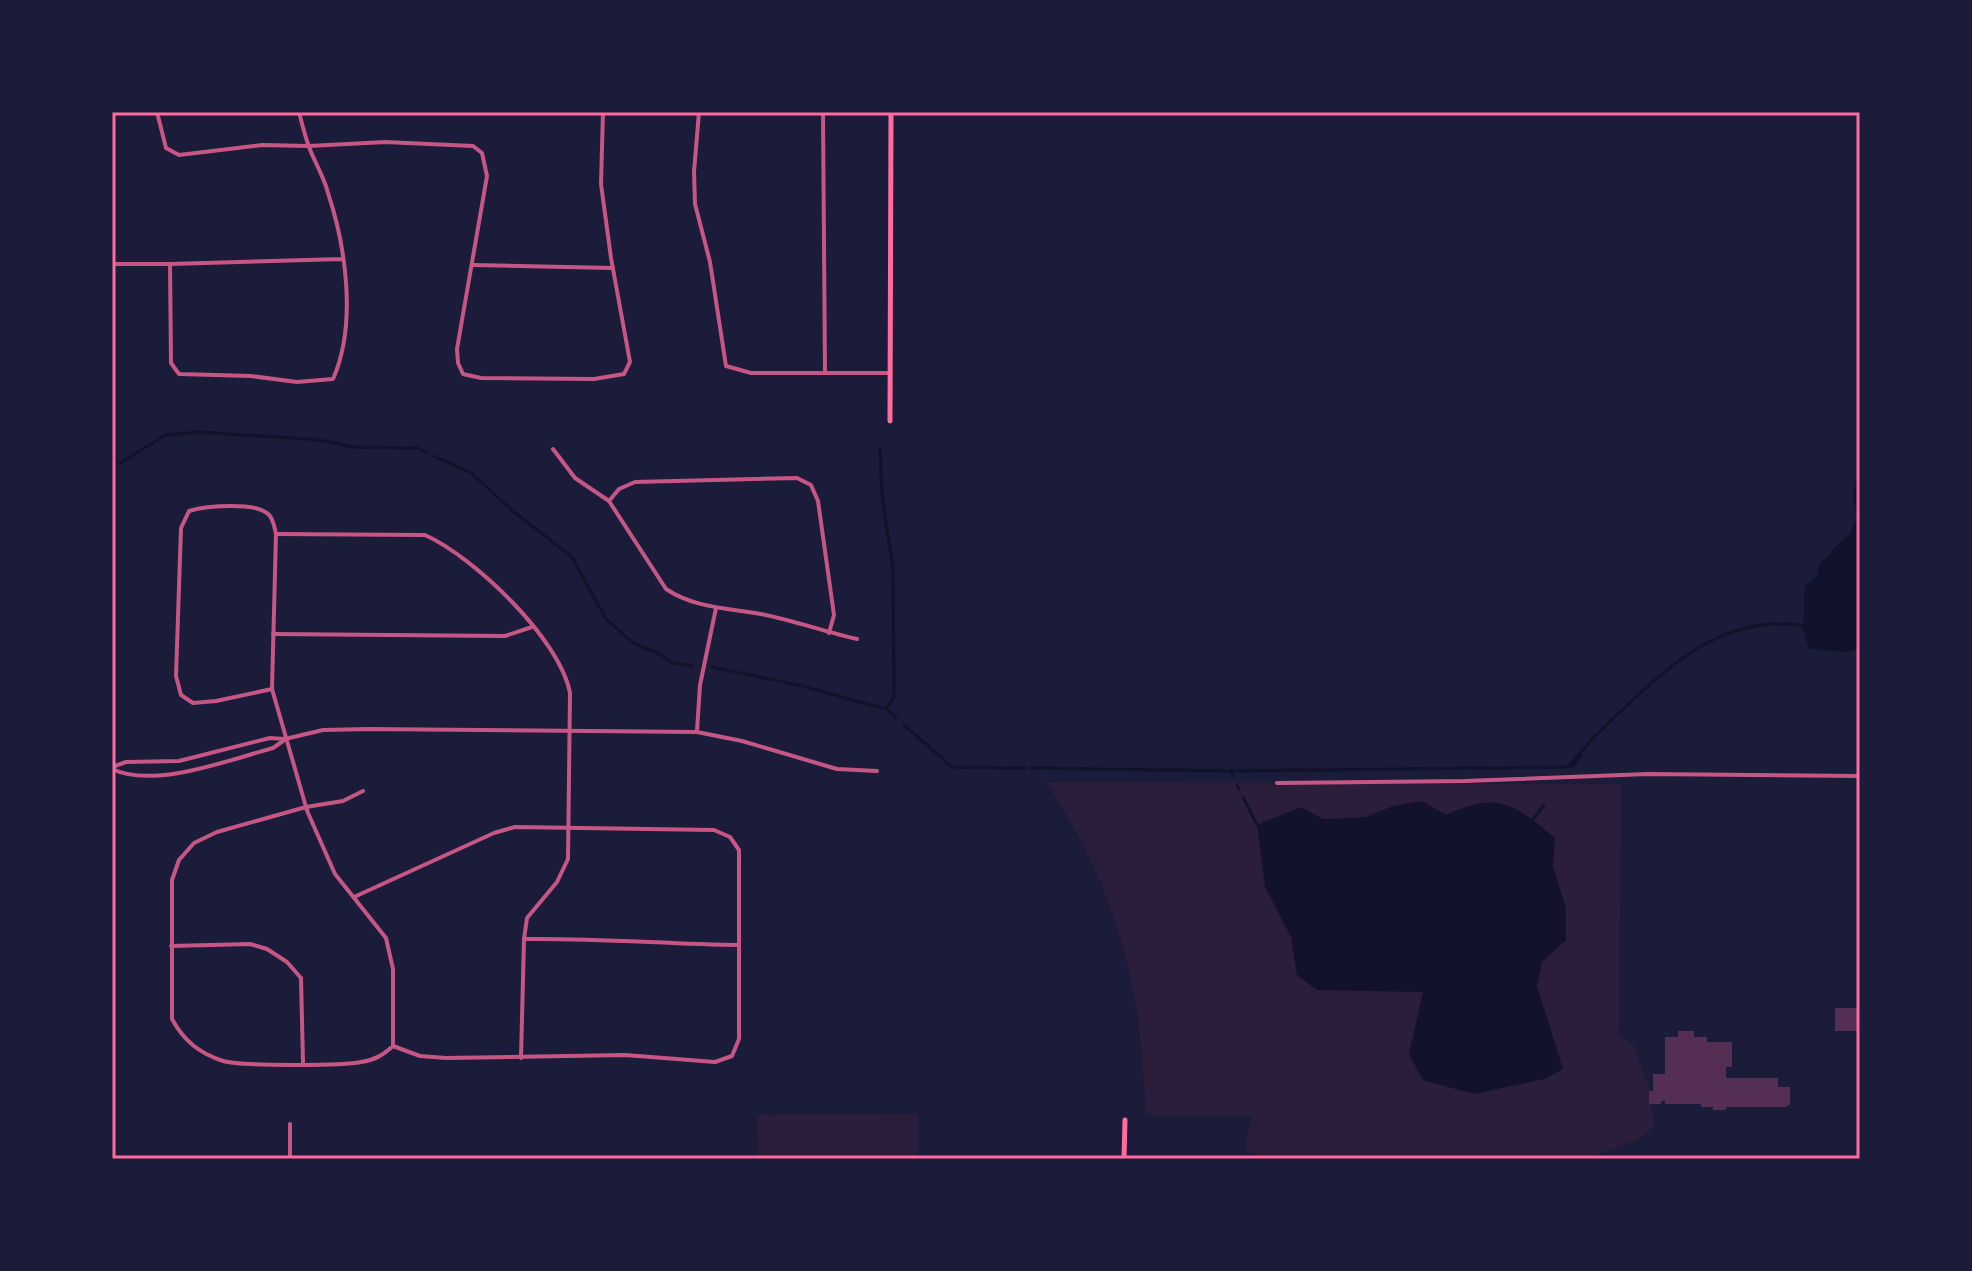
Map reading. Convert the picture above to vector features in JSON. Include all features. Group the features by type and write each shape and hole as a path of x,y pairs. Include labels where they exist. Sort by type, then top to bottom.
{"main road":[{"path":"890,421 891,112"},
{"path":"112,206 112,416"},
{"path":"1124,1159 1125,1120"}],"street":[{"path":"157,112 166,148 179,155 262,145 385,142 473,146 482,153 487,176 457,349 463,374 481,378 594,379 624,374 630,362 601,184 603,112"},
{"path":"170,264 171,363 179,374 251,376 297,382 333,379 339,367 347,287 340,235 328,190 309,146 299,112"},
{"path":"699,112 695,204 710,262 726,366 751,373 890,373"},
{"path":"823,112 825,373"},
{"path":"112,264 342,259"},
{"path":"473,265 613,268"},
{"path":"553,449 575,478 609,501 666,589 680,598 857,639"},
{"path":"609,501 619,489 635,482 797,478 811,485 818,501 834,615 829,633"},
{"path":"272,689 193,703 181,695 176,676 181,528 189,511 204,506 259,508 270,516 276,534 272,689 285,739 306,807 335,874 386,938 393,969 393,1046 381,1057 359,1063 227,1062 204,1053 183,1038 172,1019 172,880 179,860 194,843 217,832 306,807 343,801 363,791"},
{"path":"276,534 425,535 445,544 511,598 567,676 570,693 568,859 557,882 527,918 521,1058"},
{"path":"697,732 700,685 716,608"},
{"path":"273,634 505,636 532,627"},
{"path":"112,768 126,762 179,761 270,738 285,739 323,730 368,729 697,732 742,741 837,769 877,771"},
{"path":"112,768 125,776 183,773 273,748 285,739"},
{"path":"1277,783 1465,781 1648,774 1860,776"},
{"path":"354,897 494,833 515,827 714,830 730,837 739,850 739,1039 732,1056 715,1062 625,1055 521,1058 420,1056 393,1046"},
{"path":"524,939 594,938 739,945"},
{"path":"171,946 250,944 267,949 287,962 301,978 303,1063"},
{"path":"290,1124 290,1159"}],"shaded area":[{"path":"1860,462 1860,648 1848,652 1809,649 1803,628 1805,586 1818,574 1819,566 1835,547 1850,534 1857,516 1853,495"},
{"path":"1046,782 1621,784 1619,1036 1633,1044 1649,1087 1654,1127 1637,1140 1585,1159 1270,1159 1244,1150 1252,1115 1145,1115 1139,1024 1121,940 1091,860"},
{"path":"1422,801 1446,815 1479,804 1504,804 1527,816 1555,838 1553,866 1566,908 1566,940 1542,962 1537,986 1563,1069 1544,1079 1474,1094 1423,1080 1409,1054 1423,992 1317,990 1297,975 1291,937 1265,887 1257,825 1301,807 1323,819 1331,819 1366,817 1393,806"},
{"path":"918,1114 918,1159 758,1159 757,1115"}],"building":[{"path":"1835,1008 1860,1008 1860,1031 1835,1031"},
{"path":"1678,1031 1694,1031 1694,1037 1707,1037 1707,1042 1732,1042 1732,1067 1726,1067 1726,1078 1778,1078 1778,1087 1790,1087 1790,1105 1713,1110 1713,1107 1701,1107 1701,1104 1665,1104 1661,1101 1661,1104 1649,1104 1653,1074 1665,1074 1665,1037 1678,1037"}],"waterway":[{"path":"119,464 165,435 199,432 321,440 353,447 418,448 427,453"},
{"path":"880,448 882,496 893,568 894,698 886,709"},
{"path":"434,456 471,473 572,557 606,619 633,643 662,655 672,663 693,666"},
{"path":"1595,736 1664,672 1715,639 1743,629 1773,624 1805,626"},
{"path":"712,667 802,686 886,709 896,718"},
{"path":"904,725 952,767 1025,768"},
{"path":"1231,771 1568,767 1594,737"},
{"path":"1572,767 1581,755"},
{"path":"1031,768 1231,771 1233,776"},
{"path":"1237,785 1239,789"},
{"path":"1243,797 1257,825"},
{"path":"1532,821 1544,805"}]}
